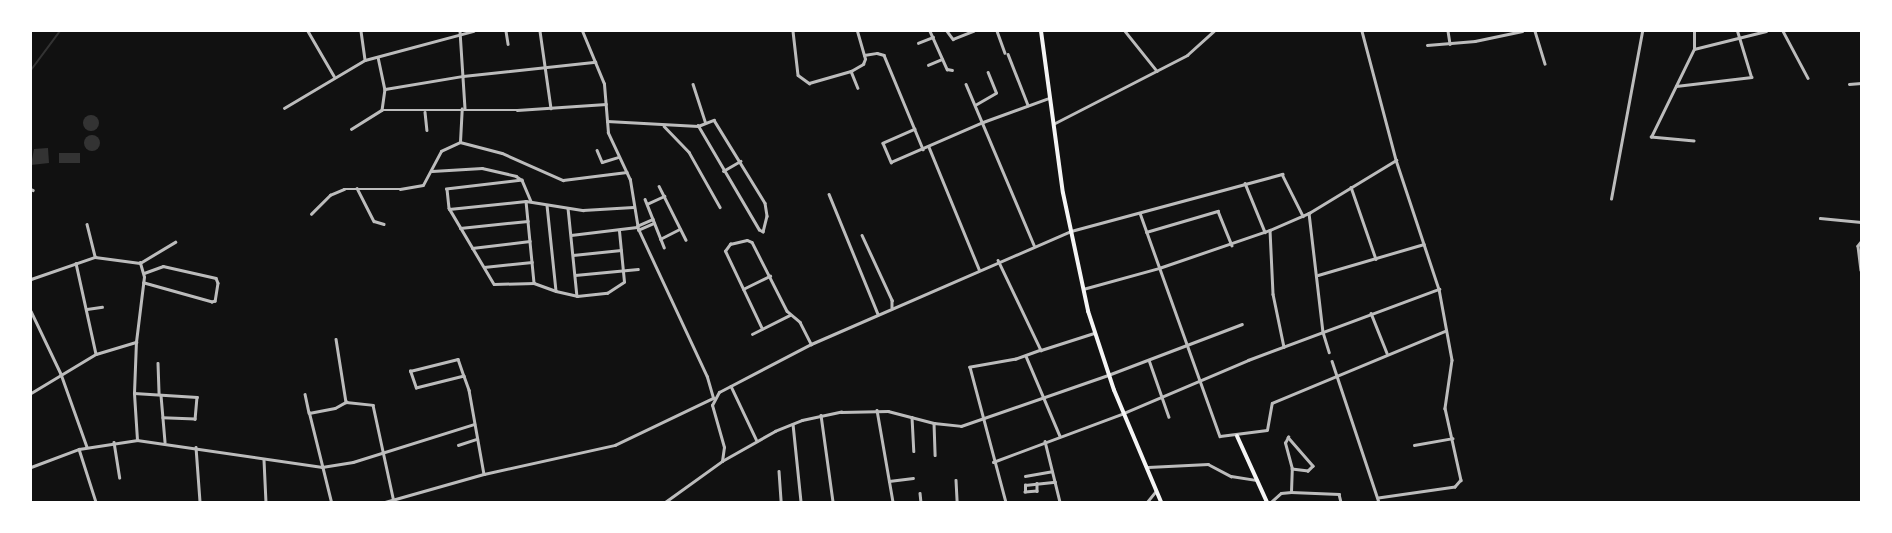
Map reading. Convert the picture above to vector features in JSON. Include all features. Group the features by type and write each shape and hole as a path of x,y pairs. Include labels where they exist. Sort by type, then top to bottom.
{"main road":[{"path":"1040,31 1052,124 1070,230 1094,333 1108,375 1161,502"},
{"path":"1237,436 1267,502"}],"street":[{"path":"308,31 334,76"},
{"path":"361,31 365,60"},
{"path":"284,108 334,76 365,60 473,31"},
{"path":"506,31 508,44"},
{"path":"540,31 551,108"},
{"path":"582,31 604,84 610,141 632,187 632,207 637,228 707,377 713,398 712,408 724,446 722,461"},
{"path":"793,31 796,68 801,80 809,83 851,71 863,64 864,55 857,31"},
{"path":"930,31 947,70 952,70"},
{"path":"947,31 953,39 973,31"},
{"path":"997,31 1028,106"},
{"path":"1125,31 1157,71"},
{"path":"1052,124 1195,50 1214,31"},
{"path":"1332,361 1379,500 1458,486 1461,480 1445,408 1452,360 1445,331 1439,289 1396,160 1362,31"},
{"path":"1448,31 1450,44"},
{"path":"1427,45 1450,44 1522,31"},
{"path":"1535,31 1545,64"},
{"path":"1611,199 1642,31"},
{"path":"1694,31 1694,49 1650,137 1694,141"},
{"path":"1676,86 1751,77 1737,31"},
{"path":"1694,49 1766,31"},
{"path":"1783,31 1808,78"},
{"path":"460,33 464,109 460,142"},
{"path":"918,43 933,37"},
{"path":"864,55 877,53 884,56 923,149"},
{"path":"378,57 385,89 382,110"},
{"path":"928,65 942,58"},
{"path":"385,89 463,76 545,69 595,62"},
{"path":"851,71 858,88"},
{"path":"975,105 996,93 988,73"},
{"path":"1849,84 1861,83"},
{"path":"693,84 705,122"},
{"path":"966,84 1034,245"},
{"path":"914,129 883,143 890,160 930,147 983,122 1049,98"},
{"path":"351,129 382,110 425,112 464,109 551,108 606,104"},
{"path":"425,112 427,130"},
{"path":"607,120 698,126 705,122 716,121 767,208 763,232 760,232 698,126"},
{"path":"662,125 689,152 720,207"},
{"path":"311,214 330,195 344,189 420,186 432,171 441,151 460,142 502,153 563,180 626,172"},
{"path":"930,147 979,269"},
{"path":"597,150 602,162 618,157"},
{"path":"1083,289 1232,245 1270,230 1309,213 1396,160"},
{"path":"723,171 740,161"},
{"path":"432,171 492,169 522,180 531,201"},
{"path":"385,502 484,474 615,445 713,398 730,386 811,344 998,260 1070,230 1282,174 1303,216"},
{"path":"522,180 446,189 449,210 496,286 534,282 556,292 576,296 610,292 622,284 623,271 619,230"},
{"path":"1245,184 1265,232"},
{"path":"659,186 686,240"},
{"path":"1351,187 1376,259"},
{"path":"357,188 374,221 384,224"},
{"path":"829,194 878,314"},
{"path":"647,204 664,196"},
{"path":"645,199 664,247"},
{"path":"449,210 526,201 568,208 597,210 632,207"},
{"path":"526,201 534,282"},
{"path":"547,204 556,292"},
{"path":"568,208 576,296"},
{"path":"1146,232 1218,211 1232,245"},
{"path":"1140,213 1219,436 1237,436 1267,430 1272,403 1445,331"},
{"path":"1309,213 1318,275 1323,332 1329,352"},
{"path":"1820,218 1861,222"},
{"path":"637,228 653,219"},
{"path":"460,228 528,221"},
{"path":"571,235 637,228 654,223"},
{"path":"87,224 95,257"},
{"path":"660,239 680,229"},
{"path":"1270,230 1272,294 1284,347"},
{"path":"862,235 892,300 892,307"},
{"path":"472,248 530,241"},
{"path":"762,329 725,251 730,244 751,241 790,315 800,322 811,344"},
{"path":"31,279 95,257 140,263 175,242"},
{"path":"1861,242 1858,246 1861,270"},
{"path":"1318,275 1424,244"},
{"path":"572,255 621,250"},
{"path":"998,260 1042,350"},
{"path":"484,267 532,262"},
{"path":"76,263 96,354"},
{"path":"137,440 134,393 136,342 144,283 144,273 140,263"},
{"path":"144,273 163,266 216,278 218,283 215,301 212,302 144,283"},
{"path":"575,276 638,269"},
{"path":"743,289 770,276"},
{"path":"994,462 1124,412 1198,379 1439,289"},
{"path":"87,310 102,307"},
{"path":"31,311 61,374 87,447"},
{"path":"1371,313 1388,354"},
{"path":"752,334 790,315"},
{"path":"664,502 756,439 793,424 821,416 877,410 934,423 961,426 1108,375 1242,324"},
{"path":"1006,502 982,419 970,367 1026,356 1094,333"},
{"path":"336,339 346,402"},
{"path":"31,392 96,354 136,342"},
{"path":"1026,356 1060,436"},
{"path":"464,376 414,387 411,370 458,359 464,376 484,474"},
{"path":"1149,360 1169,417"},
{"path":"158,363 165,442"},
{"path":"730,386 756,439"},
{"path":"134,393 198,398 195,419 163,418"},
{"path":"305,394 331,502"},
{"path":"309,413 335,408 346,402 373,405 393,500"},
{"path":"877,410 893,502"},
{"path":"821,416 833,502"},
{"path":"912,417 914,451"},
{"path":"934,423 935,455"},
{"path":"31,467 79,449 114,442 137,440 165,442 264,460 322,467 383,452 474,424"},
{"path":"793,424 801,502"},
{"path":"1291,492 1292,469 1286,443 1288,437 1313,466 1308,471 1292,469"},
{"path":"1414,446 1452,438"},
{"path":"458,445 477,440"},
{"path":"1045,441 1060,502"},
{"path":"114,442 120,478"},
{"path":"196,447 200,502"},
{"path":"79,449 96,502"},
{"path":"264,460 266,502"},
{"path":"1148,467 1208,464 1231,476 1257,480"},
{"path":"779,471 782,502"},
{"path":"1024,476 1052,471"},
{"path":"889,481 913,478"},
{"path":"956,480 957,502"},
{"path":"1037,484 1037,491 1025,492 1025,485 1055,482"},
{"path":"1147,502 1157,490"},
{"path":"1271,502 1281,493 1291,492 1339,494 1341,502"},
{"path":"920,493 921,502"}],"shaded area":[{"path":"88,115 94,115 99,120 97,129 88,131 83,126 83,120"},
{"path":"92,135 98,137 100,143 98,149 92,151 86,149 84,143 86,137"},
{"path":"48,148 49,163 31,165 34,149"},
{"path":"59,153 80,153 80,163 59,163"}],"waterway":[{"path":"31,70 60,31"}]}
